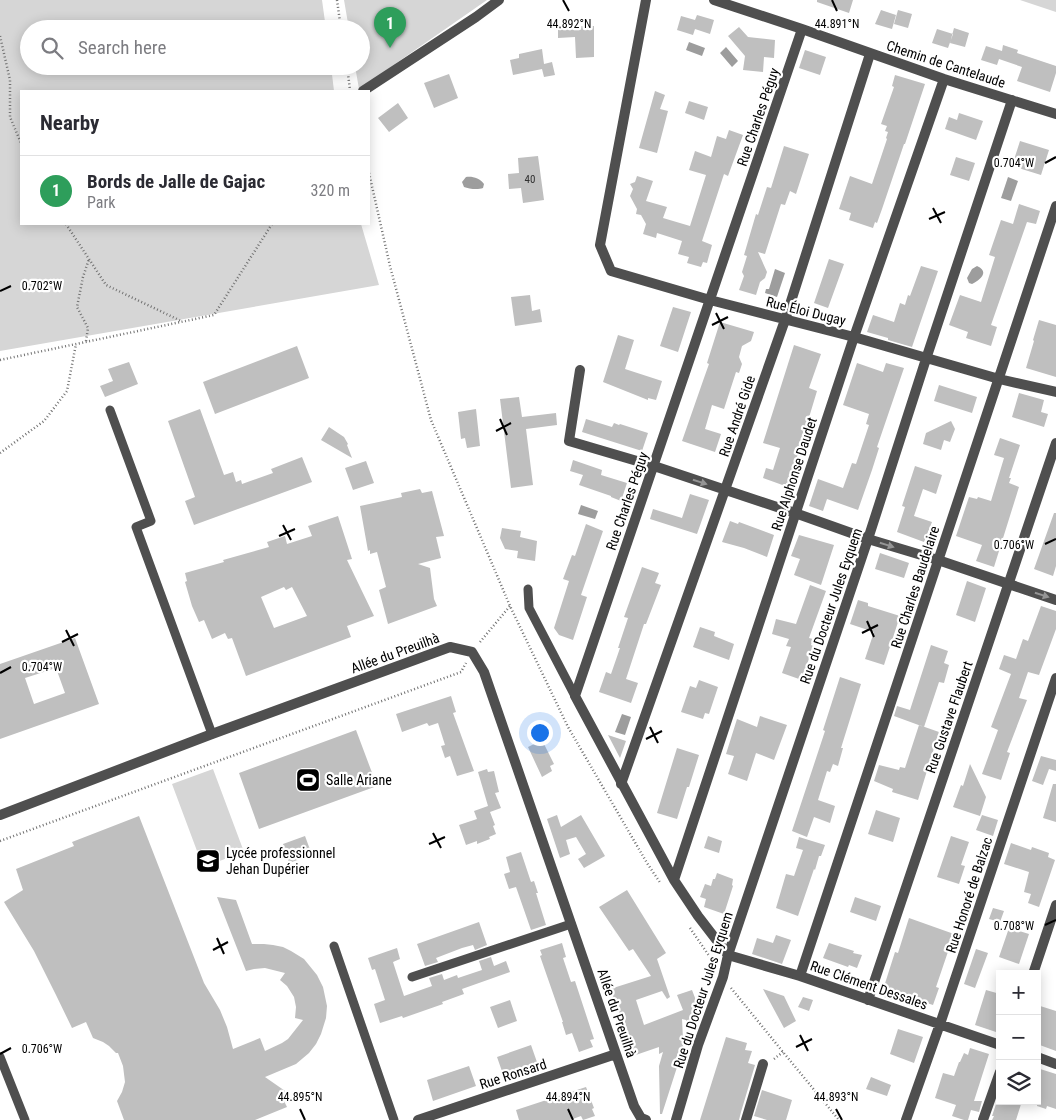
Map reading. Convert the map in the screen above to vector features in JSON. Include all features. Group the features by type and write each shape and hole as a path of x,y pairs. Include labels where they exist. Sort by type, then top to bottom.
{"street":[{"path":"365,90 499,0"},
{"name":"Rue Éloi Dugay","path":"646,0 600,245 611,271 710,300 854,337 999,379 1056,392"},
{"name":"Chemin de Cantelaude","path":"714,0 944,79 1056,114"},
{"name":"Rue Charles Péguy","path":"575,696 802,29"},
{"name":"Rue André Gide","path":"621,784 785,320 870,54"},
{"name":"Rue Alphonse Daudet","path":"674,880 854,337 944,79"},
{"name":"Rue du Docteur Jules Eyquem","path":"676,1120 698,1045 723,977 728,954 868,539 1012,100"},
{"name":"Rue Charles Baudelaire","path":"800,976 1056,206"},
{"path":"580,370 569,441 654,466 868,539 938,560 1056,600"},
{"name":"Rue Gustave Flaubert","path":"868,1000 1056,443"},
{"name":"Allée du Preuilhà","path":"0,815 212,734 450,647 472,652 484,672 634,1106 641,1118 646,1120"},
{"name":"Rue Honoré de Balzac","path":"906,1120 1056,678"},
{"path":"575,696 674,880 698,916 728,954"},
{"path":"1034,970 1056,905"},
{"name":"Rue Clément Dessales","path":"728,954 800,976 996,1044"},
{"name":"Rue Ronsard","path":"418,1120 616,1054"},
{"path":"1041,1058 1056,1064"},
{"path":"746,1120 763,1064"},
{"path":"983,1120 996,1083"}],"lane":[{"path":"110,410 151,521 136,527 212,734"},
{"path":"528,589 529,608 575,696"},
{"path":"412,977 571,924"},
{"path":"334,946 394,1120"},
{"path":"0,1057 24,1120"}],"path":[{"path":"336,0 339,20"},
{"path":"0,36 10,80 10,117 20,141"},
{"path":"348,75 350,90"},
{"path":"0,841 461,672 472,652 510,606 431,420 390,266 370,177"},
{"path":"67,225 106,285 181,322"},
{"path":"0,360 214,315 271,225"},
{"path":"86,342 88,328 78,307 83,277 89,259"},
{"path":"0,453 44,421 67,391 76,344"}],"shaded area":[{"path":"0,0 322,0 325,20 20,20 20,75 332,75 334,90 20,90 20,225 361,225 379,285 0,351"},
{"path":"344,0 487,0 359,89 357,75 370,75 370,20 347,20"},
{"path":"1020,0 1056,0 1056,12"},
{"path":"689,42 705,48 702,56 686,50"},
{"path":"726,47 738,61 732,67 720,53"},
{"path":"466,177 480,180 484,184 483,188 473,189 464,187 462,182"},
{"path":"1008,177 1018,181 1011,201 1001,198"},
{"path":"977,266 983,271 982,276 972,284 969,283 967,278 972,269"},
{"path":"775,269 785,273 777,297 765,293 766,289 769,289"},
{"path":"581,505 598,511 595,519 578,514"},
{"path":"622,714 631,717 625,735 615,732"},
{"path":"213,769 244,852 203,867 172,784"}],"building":[{"path":"817,0 853,0 849,13 817,2"},
{"path":"881,10 896,15 892,29 875,24"},
{"path":"898,10 912,14 908,28 894,24"},
{"path":"697,15 714,20 710,34 695,29 693,35 677,30 681,16 695,20"},
{"path":"594,26 594,57 576,58 575,37 558,38 558,27"},
{"path":"739,27 748,37 775,40 774,58 764,57 763,72 743,70 745,56 728,36"},
{"path":"954,28 969,33 965,47 950,43"},
{"path":"937,29 953,34 948,48 932,43"},
{"path":"1003,45 1018,50 1017,53 1056,66 1056,73 1050,92 1017,81 1022,67 999,59 997,65 981,60 986,46 1002,51"},
{"path":"542,49 544,64 552,62 555,75 544,77 542,69 513,75 510,60 519,58 519,54"},
{"path":"805,50 826,57 820,75 799,68"},
{"path":"449,74 458,98 434,108 424,83"},
{"path":"895,75 925,84 877,223 875,222 873,228 849,220 851,213 839,209 850,176 872,184 887,139 888,132 885,131 887,126 881,124 894,87 892,86"},
{"path":"655,91 665,95 660,109 668,111 657,153 639,148"},
{"path":"689,101 708,107 704,120 685,113"},
{"path":"398,103 408,118 389,132 378,118"},
{"path":"959,113 983,121 976,140 945,129 949,117 957,120"},
{"path":"729,130 743,135 728,176 724,174 702,241 712,245 707,263 703,262 701,267 687,263 689,257 678,254 682,241 657,233 656,238 643,234 646,224 641,215 636,214 637,209 630,196 633,189 630,184 635,182 637,176 653,181 646,201 667,207 663,218 690,226 706,175 689,170 695,151 711,157 717,136 726,139"},
{"path":"1020,141 1049,150 1041,175 1012,166"},
{"path":"784,146 809,154 796,194 790,191 785,205 781,204 765,254 758,252 767,272 765,278 760,282 756,295 739,290 744,276 742,272 747,256 744,255 756,214 758,215 767,187 771,188"},
{"path":"538,156 544,200 523,203 521,188 509,189 508,174 519,173 518,158"},
{"path":"956,157 975,163 969,181 950,175"},
{"path":"1019,204 1040,211 1036,224 1027,222 991,325 997,327 991,346 966,338 968,332 949,325 960,295 981,302 995,257 989,255 1001,220 1013,224"},
{"path":"829,259 844,264 828,308 814,303"},
{"path":"921,266 938,271 912,347 867,332 873,315 894,322 900,303 905,305 908,295 910,296"},
{"path":"530,295 532,311 540,309 542,322 515,326 511,297"},
{"path":"673,307 691,312 678,352 660,346"},
{"path":"1039,320 1056,325 1056,377 1026,368"},
{"path":"720,322 754,332 751,341 742,346 739,357 742,364 739,373 736,372 724,409 712,405 705,429 721,434 715,452 682,441 709,364 707,363"},
{"path":"618,335 634,340 625,369 662,381 656,400 648,398 648,400 603,382"},
{"path":"794,345 821,354 809,388 817,391 788,487 763,478 766,468 773,470 780,448 763,443"},
{"path":"297,346 309,378 215,414 203,382"},
{"path":"129,362 138,384 105,397 100,386 113,381 108,369"},
{"path":"857,363 883,372 886,363 904,368 858,510 827,499 823,511 809,506 818,479 843,488 852,463 856,464 869,425 866,424 869,414 843,405"},
{"path":"939,385 977,397 972,413 934,401"},
{"path":"1019,393 1044,400 1041,412 1048,414 1044,427 1012,417"},
{"path":"519,397 522,417 556,413 557,425 526,429 533,485 511,488 500,399"},
{"path":"200,409 224,475 233,472 236,482 241,480 242,484 273,473 271,469 302,457 312,482 194,525 185,501 195,497 168,421"},
{"path":"476,409 480,446 467,448 465,438 461,439 458,412"},
{"path":"586,419 612,427 614,423 620,424 648,433 642,451 582,432"},
{"path":"951,421 955,429 950,442 944,440 941,450 923,444 926,433"},
{"path":"329,427 344,437 352,458 321,440"},
{"path":"1000,438 1020,445 1009,478 1011,478 1009,483 1019,487 994,567 976,561 982,545 956,536 969,497 977,499 978,497 991,501 1004,458 994,455"},
{"path":"573,460 602,470 601,475 627,483 621,501 579,485 583,475 570,471"},
{"path":"366,461 374,483 353,490 345,468"},
{"path":"915,466 942,475 936,494 923,489 914,516 932,522 924,542 897,532 905,507 902,506"},
{"path":"420,489 422,493 432,491 444,536 436,537 441,558 418,564 430,568 434,599 437,606 388,624 379,590 386,587 377,552 370,554 370,550 368,551 360,506 402,497 401,493"},
{"path":"690,494 709,500 697,534 650,519 653,509 682,518"},
{"path":"1054,513 1056,513 1056,566 1053,576 1034,569"},
{"path":"338,516 352,559 347,560 374,616 347,626 351,637 246,676 232,638 228,639 225,633 212,639 204,620 199,622 185,582 187,581 185,573 269,547 267,542 285,536 287,544 312,536 308,526","holes":["284,587 286,590 292,587 307,616 274,628 261,597"]},
{"path":"730,521 738,524 739,522 774,535 767,557 722,542"},
{"path":"586,524 603,531 581,595 587,597 573,640 559,635 554,628 569,581 563,579 572,555 575,556"},
{"path":"502,528 521,531 520,537 537,541 535,561 517,558 518,551 505,549 500,538"},
{"path":"799,535 834,545 821,585 794,575 800,559 791,556"},
{"path":"880,553 909,563 904,578 875,569"},
{"path":"642,567 659,573 655,583 661,585 646,624 644,624 626,679 638,683 631,703 599,692 606,672 611,674 620,648 618,648 628,618 624,617"},
{"path":"967,581 986,588 975,622 956,615"},
{"path":"810,585 826,591 809,638 813,639 811,645 813,646 804,674 801,673 799,679 782,673 791,647 786,646 789,639 772,634 776,619 796,624"},
{"path":"858,600 868,603 868,606 900,616 884,665 865,659 874,632 850,624"},
{"path":"1041,606 1056,611 1056,629 1039,675 1028,672 1019,698 1027,700 1007,752 1010,753 1001,780 982,774 998,730 991,727 1011,674 999,669 1004,655 1016,659 1023,639 1028,641"},
{"path":"700,627 715,632 714,636 734,644 729,660 693,647"},
{"path":"75,638 99,704 0,739 0,664","holes":["56,668 65,693 34,704 25,678"]},
{"path":"931,645 948,651 944,663 949,665 944,683 939,682 924,727 894,716 897,706 910,710"},
{"path":"840,677 861,684 841,748 843,748 838,766 833,764 830,772 827,771 818,800 835,806 830,823 814,817 807,837 792,831 825,731 823,730"},
{"path":"699,680 718,687 709,714 705,713 703,719 681,712 690,686 696,688"},
{"path":"451,696 456,712 453,713 474,771 457,776 450,756 445,758 441,746 445,745 438,723 429,726 427,723 402,732 396,714"},
{"path":"760,716 787,725 774,760 756,753 747,781 728,774 734,756 726,754 737,719 757,727"},
{"path":"919,725 939,732 918,800 892,792 893,789 874,781 879,765 899,770 900,767 905,768"},
{"name":"Salle Ariane","path":"356,730 377,786 259,829 239,773"},
{"path":"608,735 626,741 620,758"},
{"path":"542,740 554,764 550,766 552,771 542,777 528,747"},
{"path":"677,748 699,755 677,819 657,813"},
{"path":"1041,756 1056,760 1056,771 1049,769 1043,785 1032,781"},
{"path":"970,764 986,797 980,816 953,807 961,785 963,786"},
{"path":"487,769 488,772 494,771 499,792 495,793 501,808 490,812 496,834 489,837 490,839 477,844 477,841 466,845 459,825 477,819 474,811 488,806 478,772"},
{"path":"1053,784 1056,784 1056,822 1043,818"},
{"path":"876,810 900,818 893,842 868,834"},
{"path":"557,815 561,827 581,815 605,856 584,868 578,859 586,854 576,837 566,840 570,854 560,858 547,819"},
{"path":"982,815 998,820 993,836 976,830"},
{"path":"139,816 204,983 220,1010 227,1027 233,1049 260,1038 265,1051 288,1039 303,1020 295,1018 296,1007 294,997 287,986 280,980 285,973 265,968 246,971 217,897 236,900 252,944 283,947 304,959 317,975 323,987 327,1006 326,1018 316,1044 296,1064 265,1077 288,1093 283,1099 287,1107 255,1120 124,1120 117,1101 125,1082 123,1066 118,1053 103,1042 93,1038 86,1022 72,1028 34,951 4,902 23,890 16,869 74,846 72,842"},
{"path":"305,836 312,855 289,863 283,844"},
{"path":"708,836 722,841 719,853 704,848"},
{"path":"951,836 969,842 961,865 965,866 959,884 937,877"},
{"path":"799,837 825,845 814,869 798,916 776,908 786,874 794,876 803,850 796,848"},
{"path":"1011,843 1031,850 1032,847 1049,853 1048,857 1055,860 1039,907 1028,903 1031,894 1024,892 1029,872 1004,864"},
{"path":"521,852 531,882 534,881 546,925 531,930 516,887 509,889 504,874 510,872 506,857"},
{"path":"717,873 733,879 733,886 724,914 704,907 706,899 700,897 705,884 711,886"},
{"path":"627,890 666,953 657,959 670,997 667,999 662,991 636,1000 644,1025 683,1010 677,995 692,990 697,1003 689,1029 686,1020 682,1019 684,1060 679,1061 662,1114 660,1114 659,1066 663,1052 659,1054 659,1047 627,1058 615,1017 620,1015 610,989 651,976 633,949 629,951 599,907"},
{"path":"855,897 881,906 876,921 850,912"},
{"path":"993,908 1004,911 1000,922 989,919"},
{"path":"909,918 954,934 936,987 939,988 933,1005 896,993 893,1000 881,996 895,952 898,953"},
{"path":"479,922 487,945 475,950 473,945 462,948 436,958 438,962 425,966 417,944"},
{"path":"1009,928 1029,934 1019,964 999,957"},
{"path":"776,935 791,940 782,964 752,954 757,938 773,943"},
{"path":"562,943 566,957 563,958 571,982 575,981 594,1039 590,1040 593,1047 579,1052 572,1033 566,1035 540,956 542,955 540,950"},
{"path":"829,943 862,955 857,968 849,965 848,967 823,958"},
{"path":"397,948 400,959 393,962 404,996 432,986 429,978 442,974 444,980 457,975 458,978 482,970 479,961 491,957 494,966 506,961 510,972 462,989 464,994 442,1002 443,1004 403,1018 402,1016 380,1023 374,1004 385,1000 375,969 372,970 368,958"},
{"path":"976,949 988,953 975,988 964,984"},
{"path":"763,989 784,996 796,1021 784,1028"},
{"path":"986,990 996,993 996,1032 975,1025"},
{"path":"803,997 813,1000 809,1011 798,1007"},
{"path":"510,1000 517,1021 498,1028 490,1007"},
{"path":"1041,1006 1056,1011 1056,1051 1041,1045"},
{"path":"898,1029 923,1037 914,1063 890,1054"},
{"path":"726,1037 747,1043 745,1050 752,1051 748,1063 755,1065 739,1120 700,1120"},
{"path":"531,1045 538,1065 504,1077 497,1057"},
{"path":"970,1048 989,1054 974,1101 982,1101 979,1112 971,1110 968,1120 964,1120 952,1116 956,1105 935,1098 943,1073 954,1076 964,1053 968,1055"},
{"path":"469,1066 476,1086 433,1101 427,1080"},
{"path":"1041,1069 1056,1074 1056,1109 1047,1106 1046,1109 1037,1106 1041,1105"},
{"path":"871,1077 891,1085 887,1096 866,1089"},
{"path":"586,1087 595,1116 583,1120 581,1116 570,1120 519,1120 516,1110"},
{"path":"762,1090 792,1100 786,1120 767,1120 754,1116"},
{"path":"996,1104 1021,1105 1016,1120 992,1120 994,1116 992,1116"}],"place":[{"name":"Bords de Jalle de Gajac","path":"390,48"},
{"name":"Salle Ariane","path":"308,780"},
{"name":"Lycée professionnel Jehan Dupérier","path":"208,861"}]}
